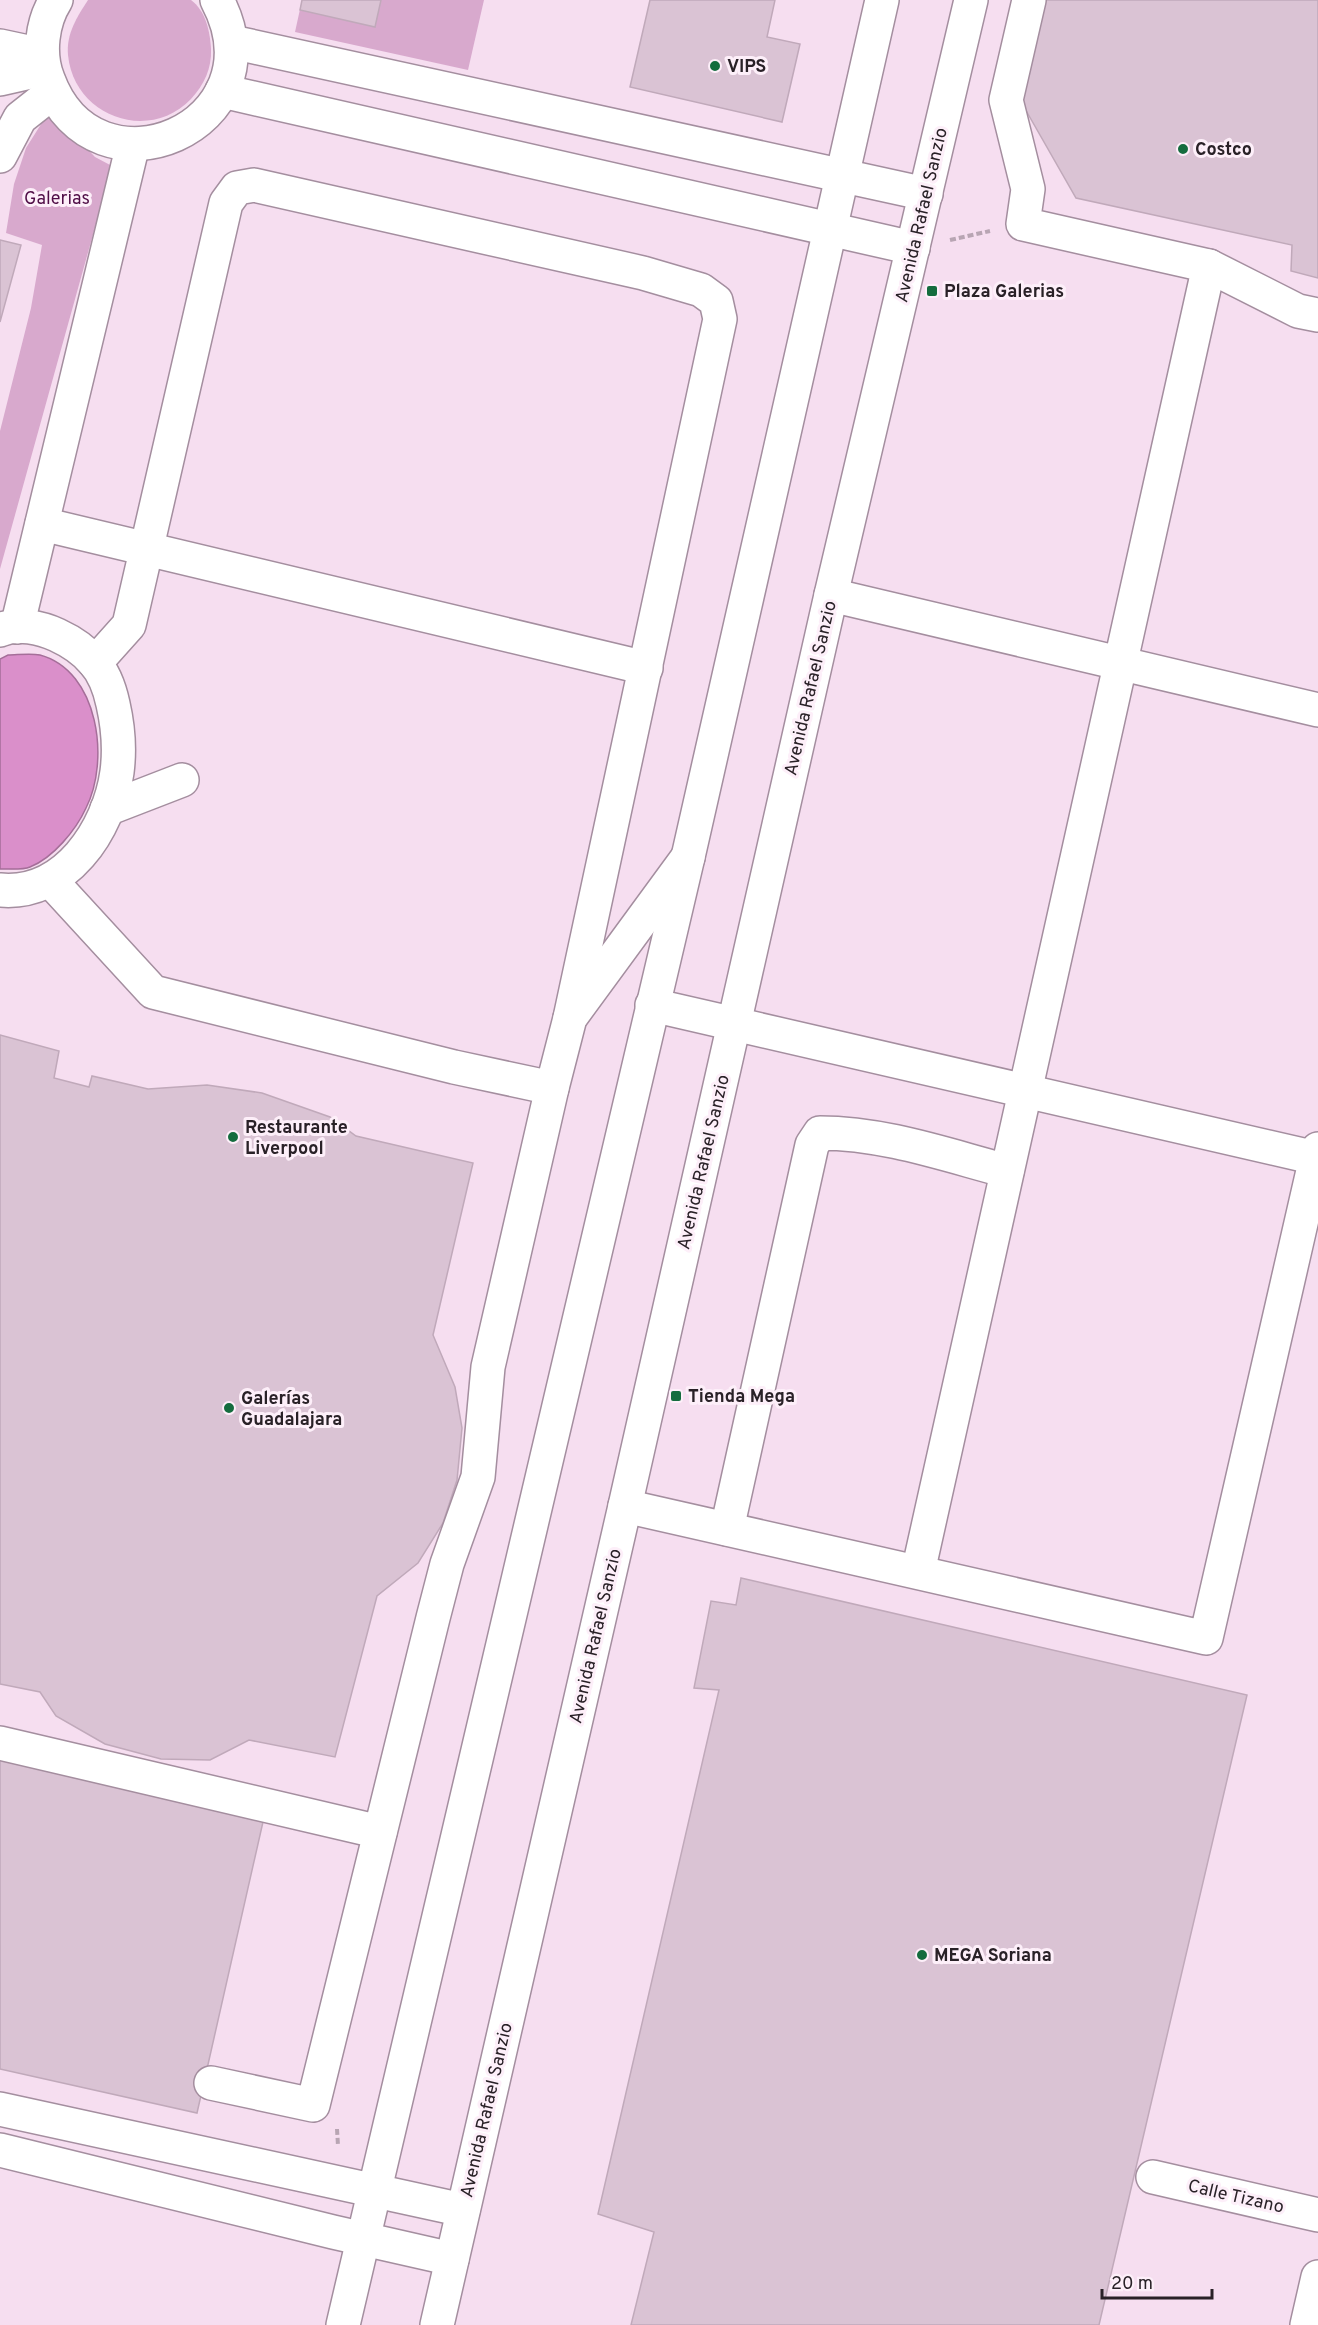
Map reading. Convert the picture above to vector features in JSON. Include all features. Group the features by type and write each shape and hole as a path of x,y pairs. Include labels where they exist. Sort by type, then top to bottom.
{"main road":[{"path":"51,1 45,28 46,72 67,113 86,129 109,140 133,144 160,141 186,131 207,113 222,91 230,67 232,42 226,17 217,0"},
{"path":"343,2325 688,857 882,0"},
{"name":"Avenida Rafael Sanzio","path":"437,2325 831,595 971,0"},
{"path":"1029,0 1006,100 1028,189 1023,224 1209,266 1298,311 1318,315"},
{"path":"232,42 926,194"},
{"path":"0,46 46,72"},
{"path":"0,79 46,72"},
{"path":"0,156 46,72"},
{"path":"222,91 913,248"},
{"path":"0,890 14,891 51,881 80,857 107,809 117,772 118,726 110,691 95,663 67,640 44,628 9,628 42,524 133,144"},
{"path":"95,663 129,625 226,203 237,188 254,184 643,273 701,290 716,301 720,319 646,668 570,1018 488,1368 478,1477 447,1564 313,2105 225,2086"},
{"path":"918,1572 1209,266"},
{"path":"42,524 646,668"},
{"path":"831,595 1318,710"},
{"path":"107,809 182,780"},
{"path":"570,1018 688,857"},
{"path":"51,881 153,992 454,1067 552,1088"},
{"path":"625,1506 1206,1638 1317,1153 1025,1091 652,1005"},
{"path":"727,1529 812,1145 820,1133 850,1133 912,1145 1007,1171"},
{"path":"0,1743 380,1832"},
{"path":"0,2109 463,2211"},
{"path":"129,2181 141,2140"},
{"path":"0,2150 363,2240 452,2259"},
{"name":"Calle Tizano","path":"1153,2177 1318,2215"},
{"path":"1307,2325 1318,2277"}],"path":[{"path":"913,248 1023,224"},
{"path":"313,2105 336,2110 339,2183"}],"green space":[{"path":"88,0 191,0 204,16 211,56 206,76 191,99 174,112 155,119 135,121 116,117 98,108 84,94 73,76 68,55 73,26"},
{"path":"302,0 484,0 468,70 295,32"},
{"name":"Galerias","path":"50,110 95,157 112,166 0,569 0,431 31,308 42,245 6,233 14,184 26,148"}],"shaded area":[{"path":"8,655 40,655 60,664 75,679 87,698 98,743 93,789 82,816 70,834 47,857 30,867 20,869 0,869 0,659"}],"building":[{"path":"302,0 381,0 375,27 300,10"},
{"name":"VIPS","path":"650,0 775,0 767,37 800,44 782,122 630,87"},
{"name":"Costco","path":"1045,0 1318,0 1318,278 1291,271 1292,245 1076,198 1020,100"},
{"path":"0,240 21,245 0,322"},
{"name":"Galerías Guadalajara","path":"0,1035 59,1051 54,1078 89,1087 92,1076 148,1089 207,1085 262,1093 330,1117 356,1136 473,1163 433,1335 455,1387 462,1428 457,1480 443,1523 418,1563 377,1596 335,1757 249,1740 210,1760 161,1759 105,1744 56,1716 40,1692 0,1684"},
{"name":"MEGA Soriana","path":"741,1578 1247,1695 1099,2325 631,2325 654,2232 598,2214 719,1690 694,1688 711,1601 736,1605"},
{"path":"0,1753 265,1813 197,2113 0,2069"}],"place":[{"name":"VIPS","path":"715,66"},
{"name":"Costco","path":"1183,149"},
{"name":"Plaza Galerias","path":"932,291"},
{"name":"Restaurante Liverpool","path":"233,1137"},
{"name":"Tienda Mega","path":"676,1396"},
{"name":"Galerías Guadalajara","path":"229,1408"},
{"name":"MEGA Soriana","path":"922,1955"}]}
